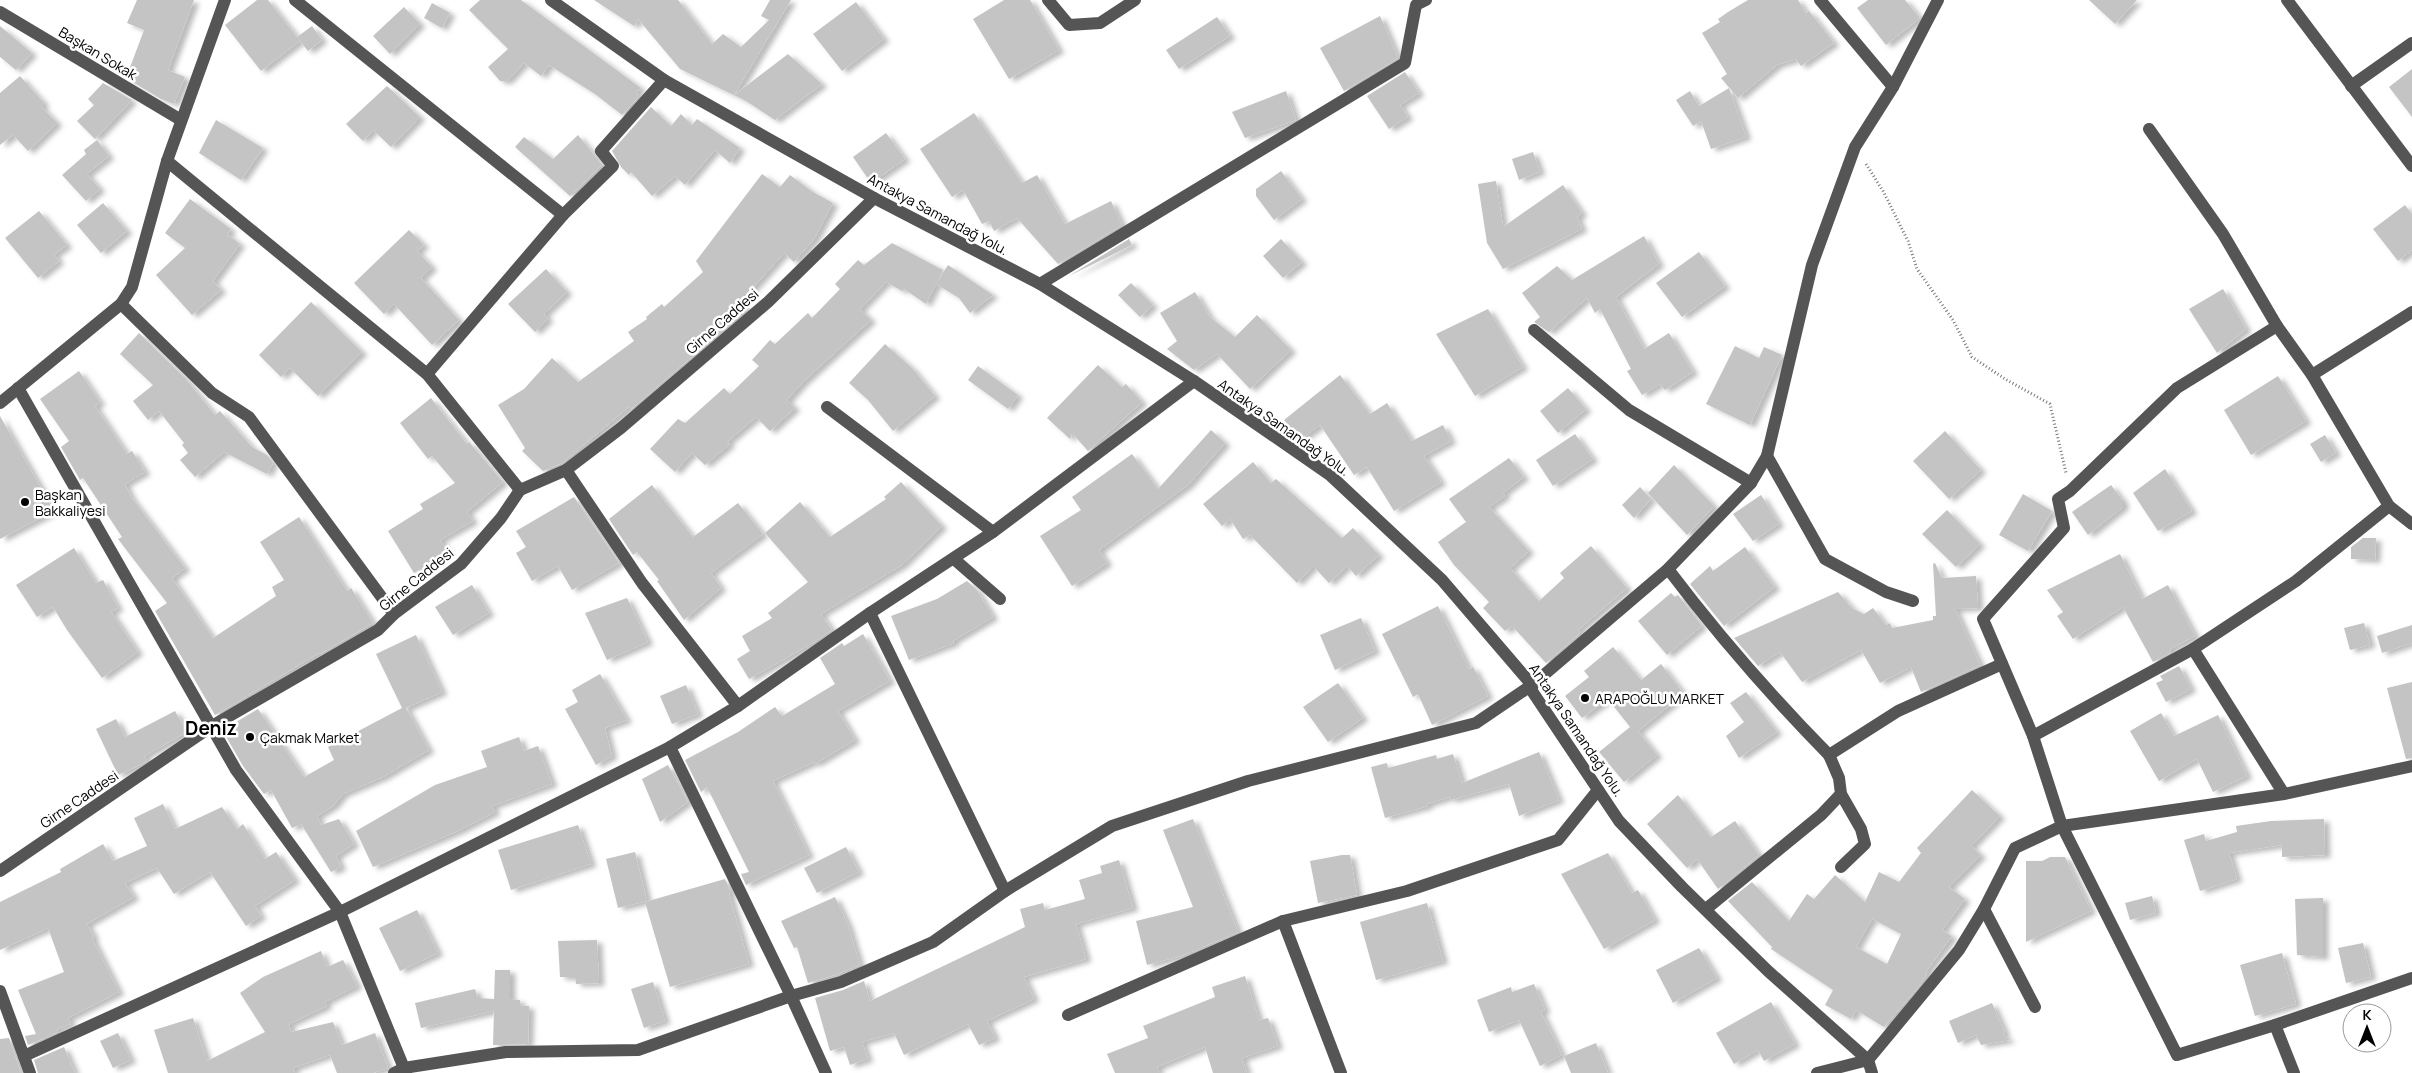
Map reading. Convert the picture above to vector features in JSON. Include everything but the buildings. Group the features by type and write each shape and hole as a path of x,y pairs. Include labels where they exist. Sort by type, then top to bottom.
{"street":[{"path":"0,403 121,304 132,287 167,161 225,0"},
{"path":"295,0 563,215"},
{"name":"Antakya Samandağ Yolu.","path":"551,0 664,80 874,198 1040,284 1194,381 1330,475 1442,580 1532,685 1532,691 1619,821 1768,971 1868,1060"},
{"path":"1048,0 1069,25 1100,22 1135,0"},
{"path":"1820,0 1893,87"},
{"path":"18,388 236,770 340,912 401,1071 506,1052 638,1050 791,996 841,982 933,942 1005,891 1112,826 1248,781 1476,723 1532,685 1668,569 1751,483 1767,456 1812,266 1855,147 1893,87 1938,0"},
{"path":"2287,0 2412,166"},
{"path":"1040,284 1405,63 1418,2"},
{"name":"Başkan Sokak","path":"0,12 181,120"},
{"path":"2351,86 2412,43"},
{"path":"427,374 563,215 613,166 601,151 664,80"},
{"path":"2149,129 2223,234 2277,326 2312,375 2388,506 2412,524"},
{"path":"167,161 427,374 520,490"},
{"name":"Girne Caddesi","path":"0,872 212,726 378,630 394,614 461,564 501,518 520,490 566,470 621,428 768,302 874,198"},
{"path":"121,304 212,393 249,417 394,614"},
{"path":"2312,375 2412,312"},
{"path":"2277,326 2177,388 2070,491 2058,499 2064,528 1983,619 2033,736 2062,826 2176,1055 2275,1025 2412,978"},
{"path":"1534,330 1629,410 1751,483"},
{"path":"24,1056 340,912 670,747 738,706 870,613 993,532 1194,381"},
{"path":"827,407 993,532"},
{"path":"1767,456 1825,559 1886,592 1913,601"},
{"path":"566,470 642,583 738,706"},
{"path":"2033,736 2193,649 2296,581 2388,506"},
{"path":"954,559 1000,599"},
{"path":"1668,569 1728,646 1776,702 1829,755 1839,778 1840,794 1861,829 1865,844 1841,866"},
{"path":"870,613 1005,891"},
{"path":"2193,649 2284,794"},
{"path":"1829,755 1898,710 2002,664"},
{"path":"670,747 791,996 826,1073"},
{"path":"1817,1073 1868,1060 1959,950 1984,910 2015,848 2062,826 2284,794 2412,766"},
{"path":"1068,1015 1283,921 1407,891 1558,840 1598,790"},
{"path":"1706,910 1821,815 1840,794"},
{"path":"1984,910 2035,1007"},
{"path":"1283,921 1341,1073"},
{"path":"0,991 30,1073"},
{"path":"2275,1025 2294,1073"},
{"path":"1868,1060 1872,1073"}],"path":[{"path":"1855,147 1887,200 1908,242 1918,269 1953,320 1972,357 2050,404 2070,491"}],"place":[{"name":"Başkan Bakkaliyesi","path":"25,502"},
{"name":"ARAPOĞLU MARKET","path":"1585,698"},
{"name":"Çakmak Market","path":"250,737"}],"district":[{"name":"Deniz","path":"211,728"}]}
